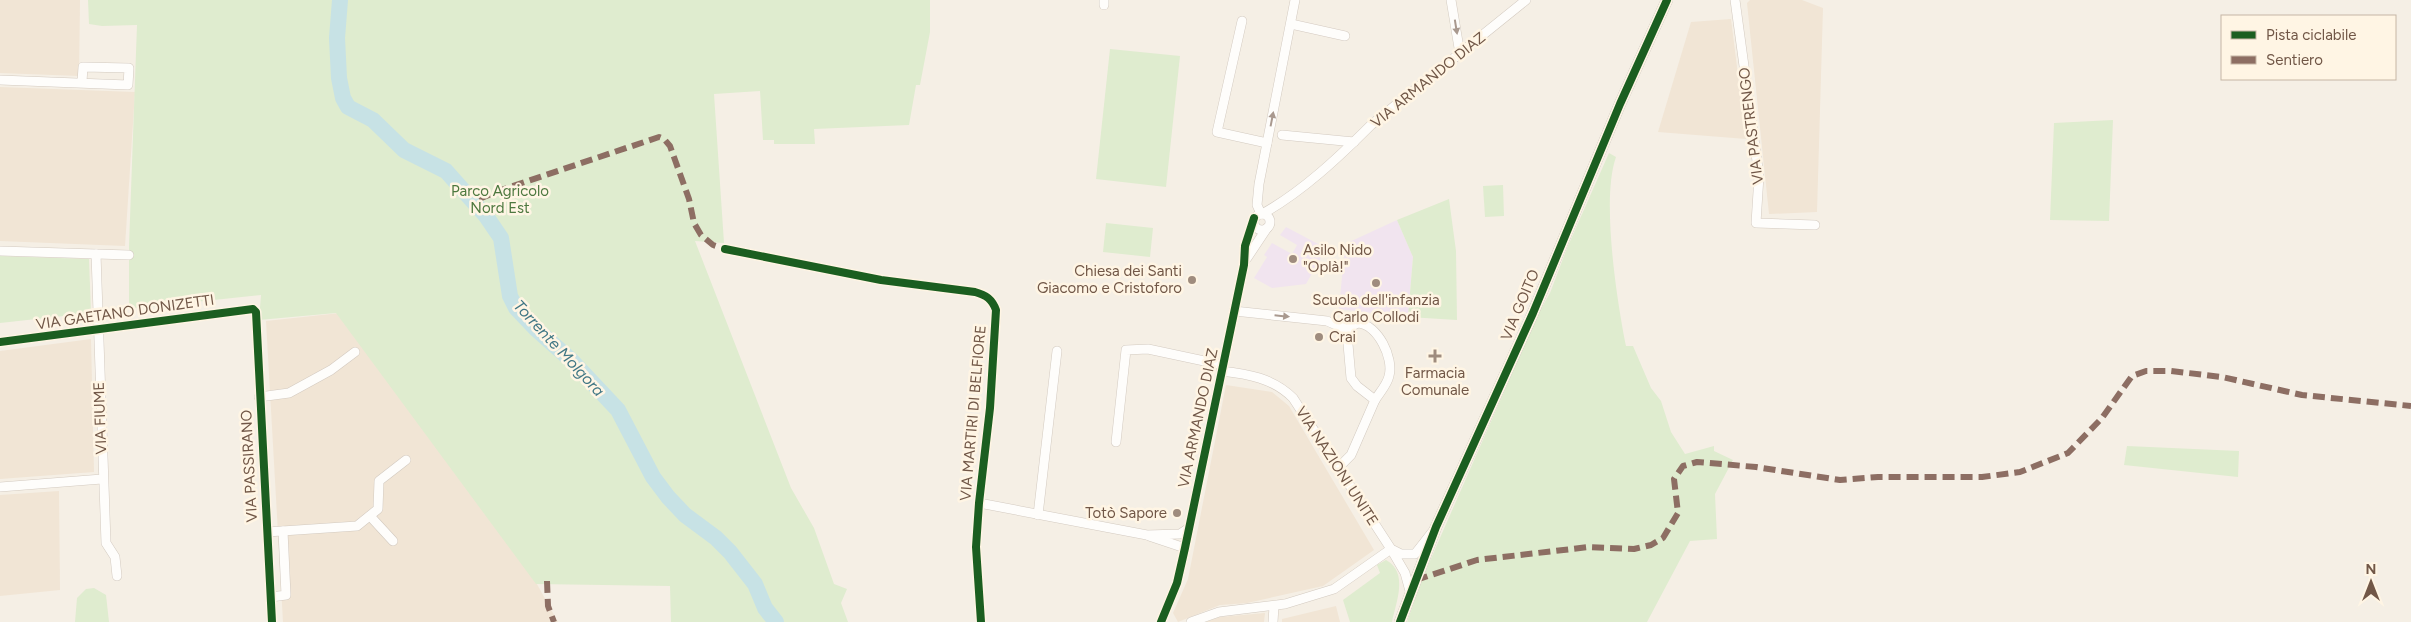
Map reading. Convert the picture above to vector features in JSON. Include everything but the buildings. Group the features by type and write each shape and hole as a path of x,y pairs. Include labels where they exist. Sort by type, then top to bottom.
{"street":[{"path":"1259,215 1268,216 1268,226 1263,230 1256,228 1253,222 1259,215 1257,201 1295,0"},
{"path":"1451,0 1460,54"},
{"name":"VIA ARMANDO DIAZ","path":"1161,622 1177,583 1244,265 1245,246 1259,215 1285,200 1354,142 1371,125 1526,0"},
{"name":"VIA GOITO","path":"1400,622 1410,591 1436,527 1533,313 1616,111 1667,0"},
{"name":"VIA PASTRENGO","path":"1735,0 1759,176 1756,223 1815,226"},
{"path":"1242,21 1217,132 1267,143"},
{"path":"1290,24 1345,36"},
{"path":"0,80 128,85 129,68 83,67 82,82"},
{"path":"1282,135 1354,142"},
{"name":"VIA ARMANDO DIAZ","path":"1244,265 1251,250 1285,200"},
{"name":"VIA MARTIRI DI BELFIORE","path":"725,248 881,280 975,292 985,295 993,301 996,310 992,380 976,547 980,622"},
{"path":"0,251 129,255"},
{"name":"VIA FIUME","path":"96,254 102,479 106,544 115,557 117,576"},
{"name":"VIA GAETANO DONIZETTI","path":"0,342 253,309"},
{"name":"VIA PASSIRANO","path":"253,309 256,312 272,622"},
{"path":"1234,311 1326,321 1348,330"},
{"path":"1338,468 1351,455 1375,400 1389,376 1390,364 1386,349 1375,334 1364,324 1354,324 1348,330 1351,378 1357,386 1375,400"},
{"name":"VIA NAZIONI UNITE","path":"1116,442 1126,350 1148,349 1264,379 1286,391 1303,410 1338,468 1391,548 1405,573 1410,591"},
{"path":"259,397 289,393 331,370 354,352"},
{"path":"1038,515 1057,352"},
{"path":"267,532 357,526 378,509 379,481 406,460"},
{"path":"0,487 102,479"},
{"path":"979,502 1147,535 1185,548"},
{"path":"370,516 393,540"},
{"path":"1191,622 1219,612 1274,606 1306,599 1334,589 1391,548 1401,554 1415,554 1436,527"},
{"path":"1147,535 1180,534 1189,528"},
{"path":"270,597 286,595 283,531"},
{"path":"1273,622 1274,606"}],"shaded area":[{"path":"0,0 80,0 79,76 0,73"},
{"path":"1750,0 1802,0 1823,8 1817,212 1769,214 1747,3"},
{"path":"1731,19 1746,139 1658,132 1691,22"},
{"path":"0,87 135,92 125,246 0,241"},
{"name":"Scuola dell'infanzia Carlo Collodi","path":"1397,220 1413,257 1408,317 1339,309 1345,244"},
{"name":"Asilo Nido \"Oplà!\"","path":"1286,227 1322,246 1323,254 1306,284 1272,288 1254,278 1267,257 1264,255 1272,243 1292,254 1297,245 1280,235"},
{"path":"340,313 518,550 558,622 283,622 266,321"},
{"path":"91,339 94,472 0,479 0,351"},
{"path":"1226,385 1272,392 1289,406 1374,550 1323,586 1247,603 1220,605 1178,622 1173,613 1188,579"},
{"path":"59,491 60,590 0,596 0,495"},
{"path":"1336,606 1340,622 1282,622 1282,619"},
{"path":"1265,613 1264,622 1206,622 1220,617"}],"green space":[{"name":"Parco Agricolo Nord Est","path":"88,0 930,0 930,32 920,85 916,85 909,125 814,129 815,144 774,144 774,140 763,140 760,91 714,94 724,243 695,241 791,488 814,528 834,584 847,589 841,603 848,622 671,622 670,586 536,584 336,313 259,320 261,295 129,309 129,246 137,25 102,26 89,24"},
{"path":"1110,49 1180,56 1166,187 1096,179"},
{"path":"2113,120 2109,221 2050,220 2054,123"},
{"path":"1609,153 1616,157 1612,175 1610,223 1615,277 1626,346 1633,346 1651,388 1661,401 1671,432 1685,454 1714,446 1714,451 1733,460 1715,494 1717,539 1690,541 1647,622 1407,622 1422,579 1538,314 1550,293 1567,248"},
{"path":"1503,185 1504,216 1485,217 1483,186"},
{"path":"1449,199 1456,251 1457,320 1408,317 1413,257 1397,220"},
{"path":"1106,223 1153,228 1150,257 1103,252"},
{"path":"0,256 89,259 91,313 0,323"},
{"path":"2127,446 2239,451 2238,477 2124,465"},
{"path":"1386,560 1397,572 1399,580 1398,597 1392,622 1350,622 1343,600 1380,573 1377,565"},
{"path":"94,588 106,595 109,622 75,622 77,598 86,589"}],"waterway":[{"name":"Torrente Molgora","path":"340,0 337,38 339,78 343,98 348,107 373,120 404,150 446,171 486,216 501,238 510,296 516,308 536,329 571,360 618,410 653,477 685,515 716,538 730,552 755,584 765,608 776,622"}],"marked path":[{"path":"479,199 659,137 664,139 670,146 689,199 694,223 701,235 713,245 725,249"},
{"path":"1416,580 1477,560 1589,547 1634,549 1651,545 1663,538 1678,513 1674,479 1683,466 1697,462 1756,467 1840,480 1878,477 1982,477 2020,472 2068,453 2102,418 2132,376 2146,371 2171,371 2222,377 2302,395 2411,406"},
{"path":"547,581 548,606 554,622"}],"cycle path":[{"path":"1400,622 1436,527 1533,313 1620,104 1667,0"},
{"path":"1161,622 1177,583 1244,265 1245,246 1254,218"},
{"path":"725,249 881,280 975,292 985,296 993,303 996,310 990,408 976,547 981,622"},
{"path":"0,342 253,309 256,312 272,622"}],"place":[{"name":"Asilo Nido \"Oplà!\"","path":"1293,259"},
{"name":"Chiesa dei Santi Giacomo e Cristoforo","path":"1192,280"},
{"name":"Scuola dell'infanzia Carlo Collodi","path":"1376,283"},
{"name":"Crai","path":"1319,337"},
{"name":"Farmacia Comunale","path":"1435,356"},
{"name":"Totò Sapore","path":"1177,513"}]}
